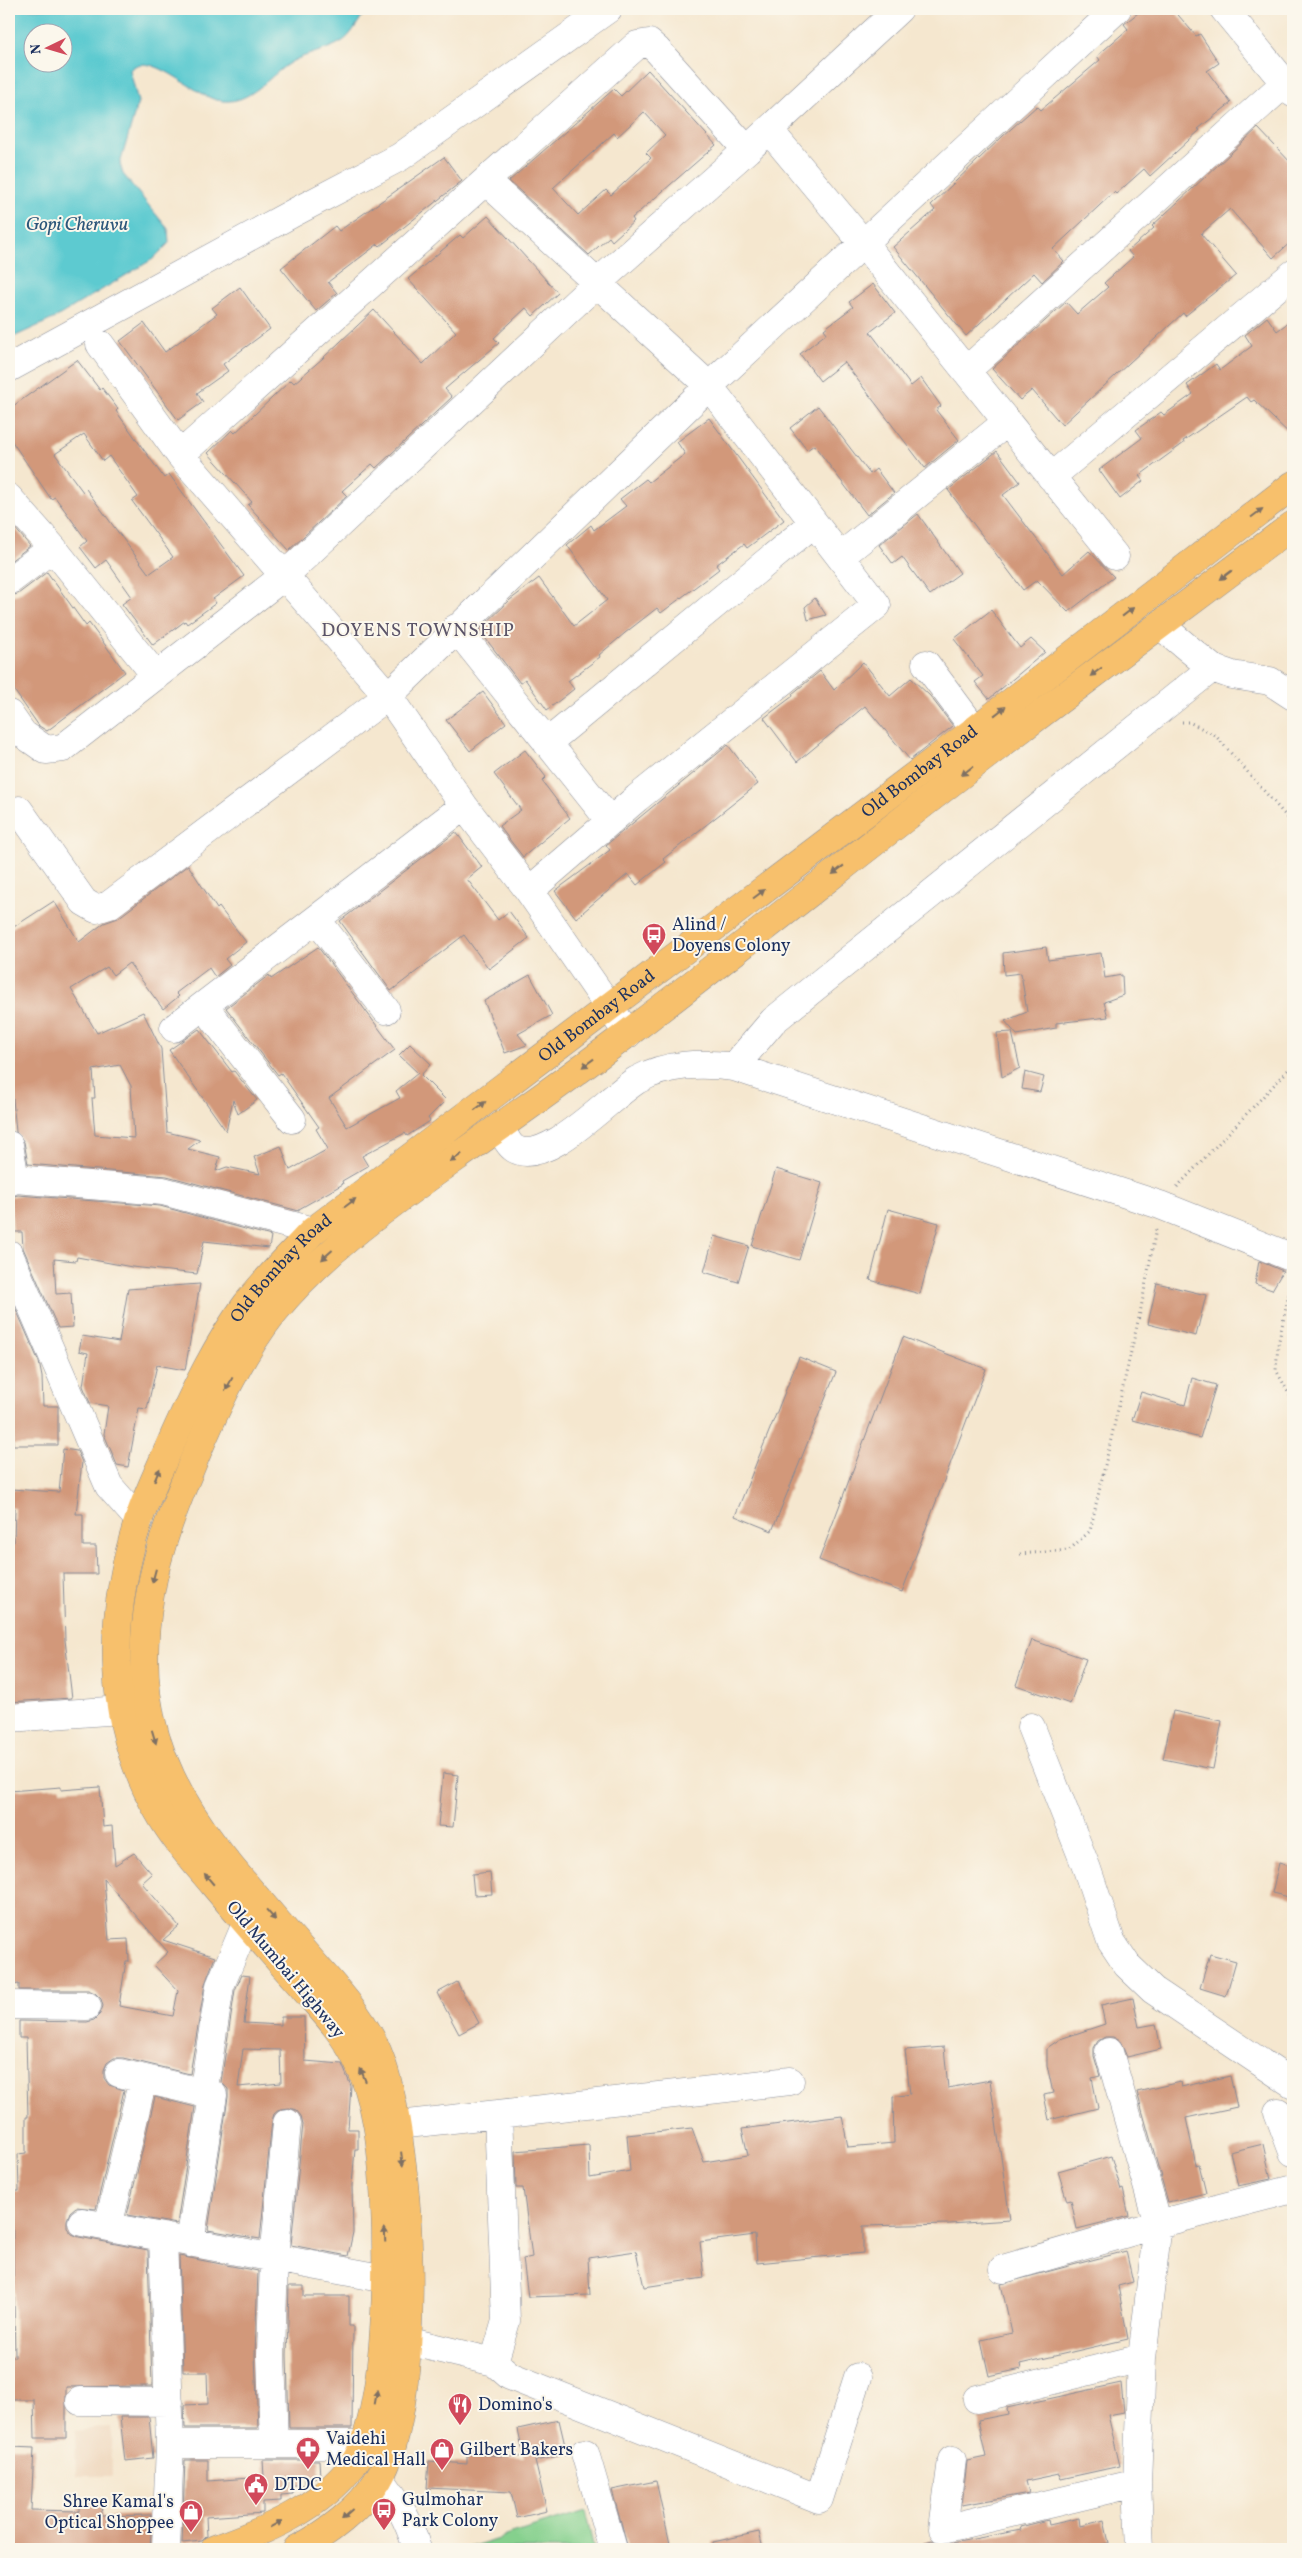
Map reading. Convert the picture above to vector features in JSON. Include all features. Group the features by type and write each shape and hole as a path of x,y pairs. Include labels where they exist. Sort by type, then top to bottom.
{"main road":[{"name":"Old Bombay Road","path":"139,1520 189,1403 217,1350 245,1306 313,1231 609,1009 1293,486"},
{"name":"Old Bombay Road","path":"167,1529 213,1414 241,1362 268,1320 324,1257 372,1217 628,1034 992,751 1293,525"},
{"name":"Old Mumbai Highway","path":"139,1520 123,1582 117,1627 117,1670 121,1710 129,1748 158,1812 184,1850 246,1924 334,2023 356,2056 370,2091 378,2128 383,2175 386,2279 384,2337 377,2397 365,2444"},
{"name":"Old Mumbai Highway","path":"167,1529 151,1585 145,1628 143,1670 152,1733 161,1758 182,1800 208,1839 354,2011 376,2046 391,2087 398,2125 403,2172 408,2280 407,2341 402,2400 395,2432 379,2478"},
{"path":"216,2549 256,2534 296,2514 326,2492 352,2466 365,2444"},
{"path":"297,2549 313,2541 349,2514 379,2478"}],"street":[{"path":"9,368 400,157 608,9"},
{"path":"9,714 23,734 46,750 63,748 284,576 597,283 747,150 898,9"},
{"path":"18,810 84,902 96,909 109,905 388,696 456,628 709,386 1117,9"},
{"path":"966,371 1289,88 1224,9"},
{"path":"180,455 637,45 649,43 747,150"},
{"path":"768,130 864,244 1115,556"},
{"path":"486,182 709,386 878,605 610,821 529,891"},
{"path":"1051,478 1293,274"},
{"path":"100,344 180,455 388,696 464,806 529,891 628,1034"},
{"path":"840,556 1006,422"},
{"path":"9,498 53,548 156,676"},
{"path":"547,743 814,523"},
{"path":"9,581 53,548"},
{"path":"1160,625 1212,668 1232,675 1270,681 1293,696"},
{"path":"456,628 610,821"},
{"path":"926,664 975,730"},
{"path":"734,1067 773,1021 1212,668"},
{"path":"174,1028 464,806"},
{"path":"317,920 386,1010"},
{"path":"204,1006 292,1119"},
{"path":"500,1127 512,1148 523,1152 543,1150 644,1077 658,1071 696,1064 734,1067 1160,1205 1293,1258"},
{"path":"9,1145 12,1180 163,1191 313,1231"},
{"path":"9,1254 109,1486 139,1520"},
{"path":"9,1718 121,1710"},
{"path":"1031,1727 1087,1869 1110,1941 1127,1965 1153,1990 1293,2084"},
{"path":"203,2094 220,1986 246,1924"},
{"path":"9,2005 87,2006"},
{"path":"1109,2052 1158,2224 1142,2358 1137,2483 1140,2549"},
{"path":"190,2243 212,2096 131,2076 94,2225 274,2259 386,2279"},
{"path":"398,2125 790,2081"},
{"path":"1278,2112 1293,2152"},
{"path":"494,2362 506,2321 498,2114"},
{"path":"274,2444 271,2355 274,2259 287,2123"},
{"path":"1003,2269 1158,2224 1293,2189"},
{"path":"163,2238 170,2444 166,2549"},
{"path":"407,2341 494,2362 510,2376 819,2499 858,2377"},
{"path":"976,2399 1142,2358"},
{"path":"80,2401 169,2402"},
{"path":"170,2444 365,2444"},
{"path":"585,2453 613,2549"},
{"path":"952,2460 943,2529 1137,2483"},
{"path":"379,2478 398,2501 406,2516 418,2549"}],"path":[{"path":"1142,724 1158,721 1189,722 1215,735 1293,824"},
{"path":"1020,1554 1069,1550 1090,1531 1141,1308 1160,1205 1293,1065"},
{"path":"1293,1276 1278,1345 1276,1370 1293,1401"}],"shaded area":[{"path":"111,2427 112,2476 76,2476 75,2431"}],"green space":[{"path":"585,2511 594,2549 464,2549"}],"water":[{"name":"Gopi Cheruvu","path":"9,9 366,9 345,40 295,60 259,88 240,99 229,101 217,100 172,75 148,65 138,65 130,70 138,102 120,164 123,174 168,229 169,243 153,259 53,319 9,339"}],"building":[{"path":"1143,9 1173,9 1196,36 1200,34 1219,63 1207,71 1231,103 1198,129 1200,130 1150,176 1144,169 1116,194 1114,192 1053,249 1064,261 1042,282 1034,273 966,336 893,247 935,210 931,205 1003,136 1037,106 1041,110 1100,60 1097,56 1128,29 1124,24"},
{"path":"648,70 716,145 632,218 634,221 612,241 609,237 589,255 509,181 614,89 621,96","holes":["644,112 665,135 646,153 651,158 611,195 606,190 578,215 553,188 614,133 617,137"]},
{"path":"1258,128 1293,165 1293,240 1273,258 1230,209 1201,234 1236,275 1185,316 1183,313 1062,425 1032,390 1020,400 992,369 1066,302 1077,314 1108,287 1104,283 1133,257 1128,251 1154,228 1152,226"},
{"path":"444,157 462,181 380,246 378,244 328,282 337,293 316,311 281,268 335,226 339,231"},
{"path":"488,216 558,293 533,316 526,308 494,338 499,343 445,389 452,397 376,468 372,464 342,491 347,496 289,550 248,505 252,502 208,453 232,430 235,433 291,380 294,383 374,310 423,364 456,332 408,279 460,235 463,238"},
{"path":"873,284 895,313 870,332 911,386 921,378 941,406 936,410 959,440 925,468 844,362 820,381 800,354 827,333 824,329 853,307 849,302"},
{"path":"240,287 270,329 223,364 228,371 197,393 203,402 178,420 120,341 144,323 165,352 217,314 212,308"},
{"path":"1267,317 1277,331 1293,319 1293,437 1254,400 1251,402 1247,397 1183,441 1184,443 1139,476 1143,481 1120,499 1099,470 1142,438 1136,430 1161,412 1164,415 1193,394 1187,385 1216,364 1220,370 1252,346 1245,335"},
{"path":"77,360 100,390 102,388 118,409 116,411 164,478 169,474 244,576 213,599 216,603 187,624 185,621 153,645 122,604 132,597 106,560 96,568 80,547 87,541 55,497 51,499 9,437 9,409","holes":["84,434 103,461 109,456 138,497 132,501 173,557 149,574 86,489 83,492 55,454"]},
{"path":"818,406 870,474 876,469 894,493 867,515 814,445 807,450 790,428"},
{"path":"709,418 784,520 747,548 744,544 716,565 719,569 661,613 657,608 625,633 599,655 600,657 568,681 574,689 547,710 525,679 520,683 479,630 510,600 539,578 574,626 607,600 567,545 591,525 594,530 626,506 620,499 646,479 649,482 685,454 677,442"},
{"path":"997,451 1020,482 1003,495 1063,574 1089,551 1114,577 1068,612 1037,580 1023,590 948,490"},
{"path":"918,514 960,573 930,595 902,557 893,564 879,545"},
{"path":"9,521 30,546 9,562"},
{"path":"47,572 86,626 89,623 125,672 47,731 39,726 9,683 9,596 18,594"},
{"path":"815,598 826,615 808,620 805,607"},
{"path":"991,610 1020,648 1031,639 1045,652 989,699 975,682 983,676 954,639"},
{"path":"863,662 890,696 911,678 930,696 953,726 910,760 865,706 797,762 764,718 793,696 792,694 820,671 834,690"},
{"path":"483,692 506,723 470,751 446,720"},
{"path":"728,745 758,784 663,859 666,862 637,885 628,874 576,918 555,891 610,850 606,845"},
{"path":"525,750 546,777 542,781 570,818 523,857 499,826 521,810 494,774"},
{"path":"456,832 482,867 467,879 498,920 509,911 529,938 489,969 464,935 391,991 340,921"},
{"path":"188,865 217,909 219,907 246,942 225,959 230,965 215,977 209,968 176,993 179,996 163,1009 129,963 113,975 107,967 71,989 97,1033 143,1012 161,1049 167,1132 200,1140 188,1149 220,1157 216,1171 227,1167 260,1174 254,1157 281,1146 290,1170 328,1149 316,1129 319,1127 281,1073 278,1075 226,1008 269,975 271,979 318,947 395,1050 329,1098 347,1127 400,1098 396,1091 418,1073 399,1055 410,1044 431,1064 421,1075 446,1100 428,1118 430,1121 407,1136 405,1133 362,1156 368,1166 342,1181 343,1184 299,1209 299,1211 167,1176 28,1164 24,1142 16,1132 13,1099 9,1100 9,930 54,901 79,942 104,923 118,918","holes":["120,1065 131,1086 134,1138 95,1135 92,1098 95,1098 93,1070"]},
{"path":"1046,947 1048,960 1101,953 1105,978 1122,975 1123,995 1104,1002 1108,1017 1056,1023 1056,1028 1017,1035 1005,1021 1027,1012 1021,973 1004,975 1003,953"},
{"path":"530,975 552,1015 518,1034 527,1045 505,1053 484,1001"},
{"path":"199,1029 232,1072 234,1071 257,1100 238,1114 233,1100 226,1131 169,1050"},
{"path":"1012,1032 1020,1068 1002,1077 997,1033"},
{"path":"1025,1072 1044,1077 1040,1092 1022,1089"},
{"path":"776,1169 822,1183 799,1260 752,1246"},
{"path":"18,1195 160,1206 271,1236 269,1248 204,1241 197,1274 132,1267 77,1257 76,1261 54,1259 56,1294 71,1293 73,1327 58,1328 23,1248 22,1232 13,1232 10,1197"},
{"path":"888,1209 939,1223 920,1294 870,1280"},
{"path":"714,1236 749,1246 738,1282 704,1272"},
{"path":"1259,1261 1283,1271 1272,1290 1255,1284"},
{"path":"1157,1283 1206,1295 1196,1336 1148,1324"},
{"path":"200,1284 185,1370 157,1365 147,1409 139,1408 128,1467 117,1465 104,1434 108,1406 90,1403 83,1386 88,1353 79,1351 82,1336 119,1342 128,1289"},
{"path":"9,1293 39,1362 42,1377 43,1406 58,1406 58,1445 13,1445 12,1418 9,1418"},
{"path":"903,1337 986,1369 902,1592 819,1560"},
{"path":"799,1357 836,1372 772,1531 735,1516"},
{"path":"1192,1378 1216,1385 1200,1438 1132,1420 1141,1392 1185,1405"},
{"path":"63,1449 77,1451 82,1462 76,1514 83,1514 83,1546 96,1546 97,1574 63,1574 65,1640 72,1698 9,1702 9,1542 14,1542 15,1508 9,1508 10,1489 59,1492"},
{"path":"1032,1640 1086,1659 1070,1704 1016,1685"},
{"path":"1173,1711 1222,1721 1213,1769 1163,1759"},
{"path":"443,1773 458,1775 453,1827 438,1826"},
{"path":"61,1787 61,1790 100,1787 103,1827 112,1826 115,1865 134,1853 152,1874 142,1883 179,1926 163,1940 215,1957 205,1984 190,2074 123,2058 114,2058 107,2063 104,2070 104,2078 109,2085 124,2090 96,2209 76,2207 70,2212 67,2228 72,2234 79,2237 148,2250 152,2386 66,2387 66,2438 35,2438 34,2400 10,2400 9,2357 15,2357 12,2191 19,2191 18,2154 26,2153 26,2117 28,2117 26,2038 19,2038 19,2021 87,2022 94,2020 100,2014 103,2006 101,1999 95,1993 88,1990 19,1990 19,1984 11,1985 9,1957 9,1791","holes":["104,1879 168,1952 154,1965 178,1991 173,2016 119,2006 126,1961 129,1961 128,1939 109,1940"]},
{"path":"1279,1863 1293,1867 1293,1898 1272,1893"},
{"path":"490,1872 492,1894 474,1895 472,1874"},
{"path":"1210,1954 1236,1961 1226,1996 1200,1988"},
{"path":"242,1975 250,1976 244,2023 281,2025 281,2017 304,2017 305,2061 342,2064 351,2086 348,2129 358,2129 358,2149 355,2149 352,2185 353,2232 348,2256 291,2245 303,2124 301,2116 296,2110 289,2108 280,2109 274,2114 272,2121 260,2239 208,2230 228,2097 228,2089 221,2082 235,1990","holes":["243,2049 280,2050 281,2083 238,2087"]},
{"path":"457,1982 479,2023 459,2034 437,1993"},
{"path":"1133,1998 1139,2027 1156,2024 1161,2049 1127,2057 1120,2041 1113,2037 1105,2037 1098,2041 1094,2048 1094,2056 1100,2076 1092,2078 1098,2108 1049,2120 1044,2095 1053,2093 1047,2065 1047,2048 1060,2039 1105,2024 1101,2005"},
{"path":"944,2047 948,2088 990,2080 1010,2220 950,2224 863,2226 863,2253 757,2263 755,2235 700,2242 704,2278 644,2287 636,2251 588,2258 590,2295 528,2297 523,2259 532,2257 523,2188 516,2188 515,2151 589,2145 590,2178 630,2171 627,2135 692,2128 704,2162 748,2155 742,2129 842,2116 848,2147 894,2143 893,2097 910,2094 905,2050"},
{"path":"1230,2076 1237,2107 1186,2118 1196,2165 1199,2164 1206,2193 1168,2202 1137,2092 1180,2082 1181,2087"},
{"path":"155,2097 195,2107 177,2224 127,2215"},
{"path":"1263,2144 1271,2179 1238,2186 1230,2152"},
{"path":"1111,2156 1121,2190 1123,2189 1129,2216 1077,2229 1071,2200 1067,2201 1058,2171"},
{"path":"1126,2251 1133,2282 1118,2286 1128,2339 1020,2364 1021,2369 989,2376 981,2340 1012,2333 1001,2284"},
{"path":"179,2256 258,2271 255,2355 258,2428 185,2428 184,2405 208,2404 207,2372 183,2372"},
{"path":"289,2286 304,2286 304,2296 349,2296 349,2326 353,2326 352,2428 289,2428 287,2355"},
{"path":"1121,2383 1124,2412 1108,2415 1120,2466 1061,2479 1059,2474 1026,2481 1029,2493 962,2505 967,2461 986,2457 978,2420 1008,2414 1007,2408"},
{"path":"120,2417 149,2417 153,2458 125,2461"},
{"path":"559,2420 567,2454 535,2461 547,2511 517,2518 511,2492 427,2488 429,2461 467,2464 467,2454 524,2457 518,2429"},
{"path":"11,2447 34,2448 31,2510 79,2511 79,2500 101,2500 102,2516 152,2515 150,2549 9,2549"},
{"path":"185,2460 208,2460 208,2481 264,2477 263,2460 319,2460 320,2477 304,2478 304,2485 293,2485 293,2494 281,2495 281,2501 263,2502 263,2513 206,2517 207,2536 202,2541 182,2543"},
{"path":"656,2481 670,2544 646,2549 628,2549 612,2490"},
{"path":"1080,2518 1081,2526 1104,2520 1109,2543 1079,2549 923,2549 922,2543 932,2540 939,2544 947,2544 1021,2530 1020,2527 1048,2520 1049,2525"},
{"path":"759,2532 763,2549 714,2549 713,2542"}],"place":[{"name":"Alind / Doyens Colony","path":"654,956"},
{"name":"Domino's","path":"460,2426"},
{"name":"Vaidehi Medical Hall","path":"308,2470"},
{"name":"Gilbert Bakers","path":"442,2471"},
{"name":"DTDC","path":"256,2506"},
{"name":"Gulmohar Park Colony","path":"384,2531"},
{"name":"Shree Kamal's Optical Shoppee","path":"191,2533"}],"district":[{"name":"DOYENS TOWNSHIP","path":"418,631"}]}
